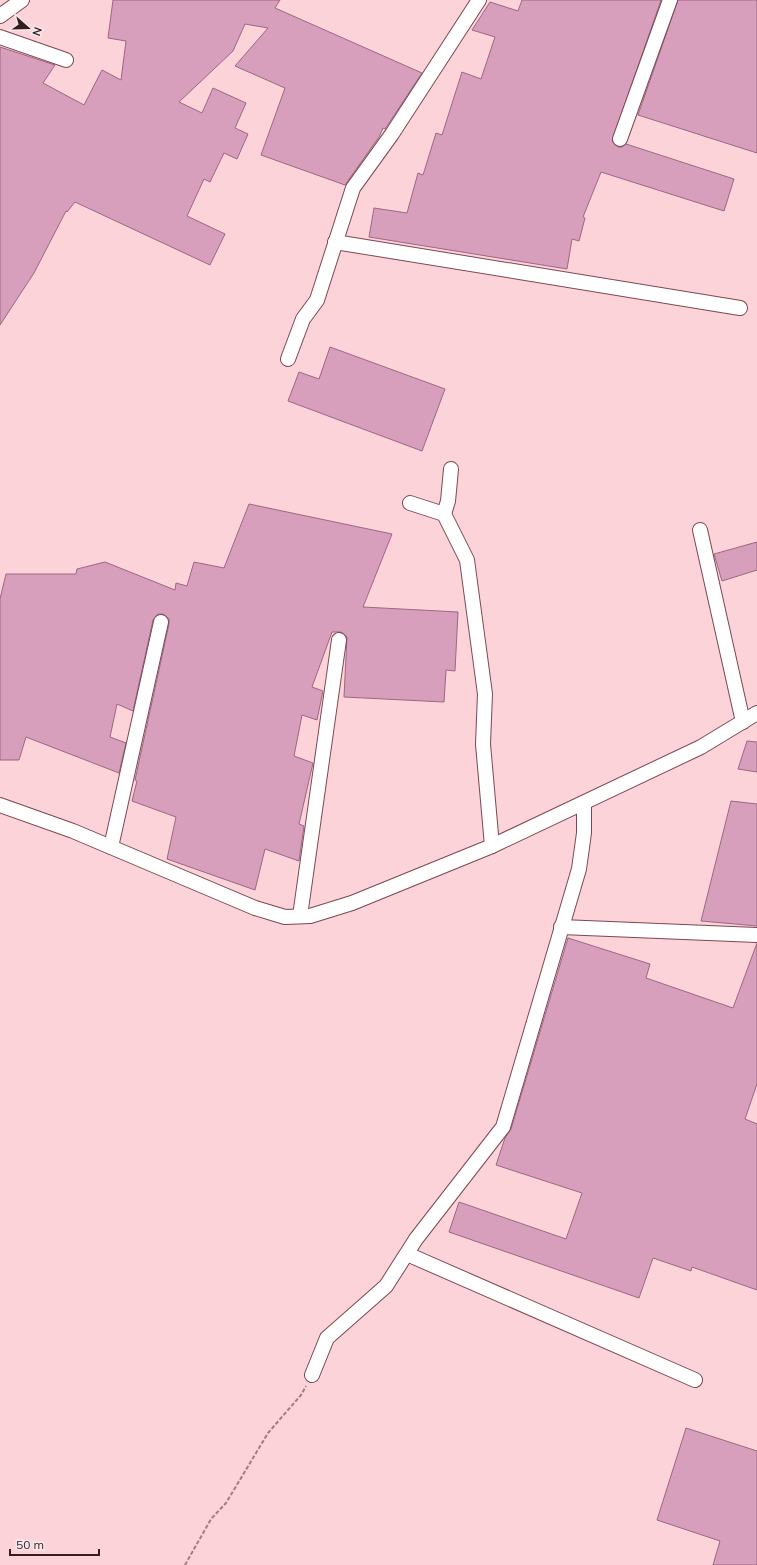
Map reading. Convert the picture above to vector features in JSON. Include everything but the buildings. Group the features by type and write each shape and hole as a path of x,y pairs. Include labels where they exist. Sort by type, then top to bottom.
{"street":[{"path":"0,16 22,0"},
{"path":"288,359 303,319 317,300 353,188 392,134 479,0"},
{"path":"620,138 670,0"},
{"path":"0,37 66,60"},
{"path":"336,242 740,308"},
{"path":"451,469 448,500 444,514 467,560 485,694 483,744 492,846"},
{"path":"410,503 444,514"},
{"path":"700,530 743,722"},
{"path":"111,847 161,622"},
{"path":"300,916 339,640"},
{"path":"0,805 111,847 255,908 285,917 310,916 352,903 492,846 701,747 757,713"},
{"path":"312,1376 327,1338 386,1286 406,1254 468,1170 503,1127 579,869 584,833 584,803"},
{"path":"561,927 757,935"},
{"path":"406,1254 695,1380"}],"path":[{"path":"186,1565 211,1519 226,1503 268,1433 301,1395 312,1376"}]}
